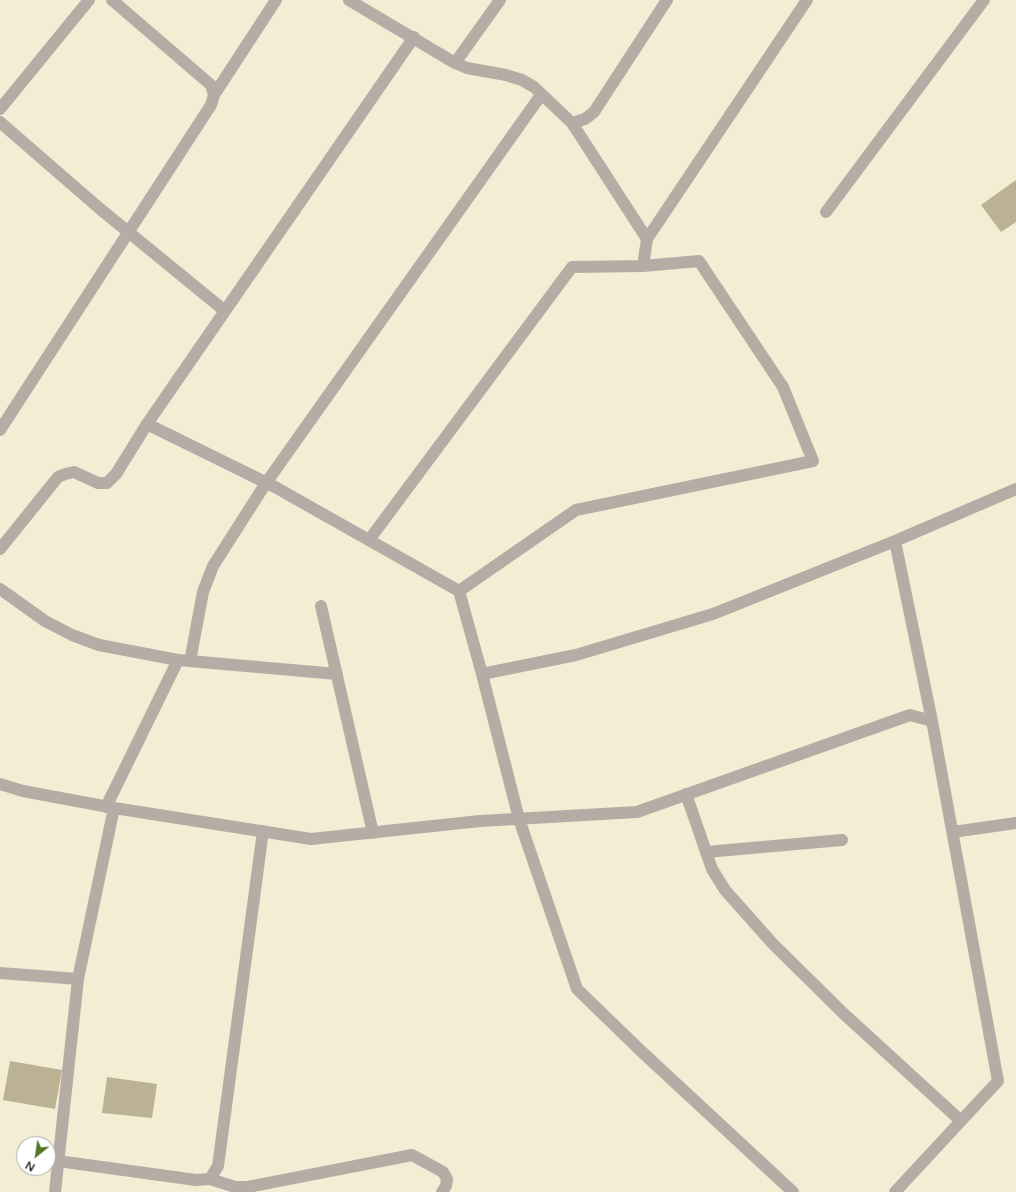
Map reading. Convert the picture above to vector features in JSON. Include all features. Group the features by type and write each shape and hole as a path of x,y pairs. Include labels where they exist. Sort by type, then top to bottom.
{"street":[{"path":"0,109 89,0"},
{"path":"112,0 211,85 214,95"},
{"path":"0,430 211,105 214,95 276,0"},
{"path":"349,0 414,37 455,63 467,68 506,75 522,80 541,95 572,123 647,239"},
{"path":"455,63 500,0"},
{"path":"572,123 585,119 594,112 667,0"},
{"path":"643,266 647,239 808,0"},
{"path":"826,212 984,0"},
{"path":"0,549 58,477 74,472 98,483 107,483 116,474 147,424 414,37"},
{"path":"55,1192 78,979 110,808 184,660 208,578 266,483 541,95"},
{"path":"0,122 128,232 225,311"},
{"path":"369,540 572,267 643,266 698,261 783,387 813,461 576,510 460,591"},
{"path":"147,424 266,483 460,591 519,819 577,989 640,1051 793,1192"},
{"path":"482,674 576,655 713,614 895,541 1016,489"},
{"path":"895,541 953,832 998,1081 895,1192"},
{"path":"0,589 45,621 72,635 99,645 184,660 337,674"},
{"path":"321,606 373,833"},
{"path":"0,784 23,791 110,808 311,839 519,819 637,812 910,715 932,722"},
{"path":"686,794 712,869 725,890 773,944 843,1013 961,1121"},
{"path":"953,832 1016,823"},
{"path":"210,1179 218,1166 263,831"},
{"path":"706,852 842,840"},
{"path":"0,974 78,979"},
{"path":"58,1161 196,1180 210,1179 235,1187 248,1187 412,1155 443,1172 447,1179 446,1186 442,1192"}],"building":[{"path":"1016,180 1016,222 1001,232 981,205"},
{"path":"10,1061 62,1070 55,1109 3,1100"},
{"path":"107,1077 157,1084 152,1118 102,1113"}]}
